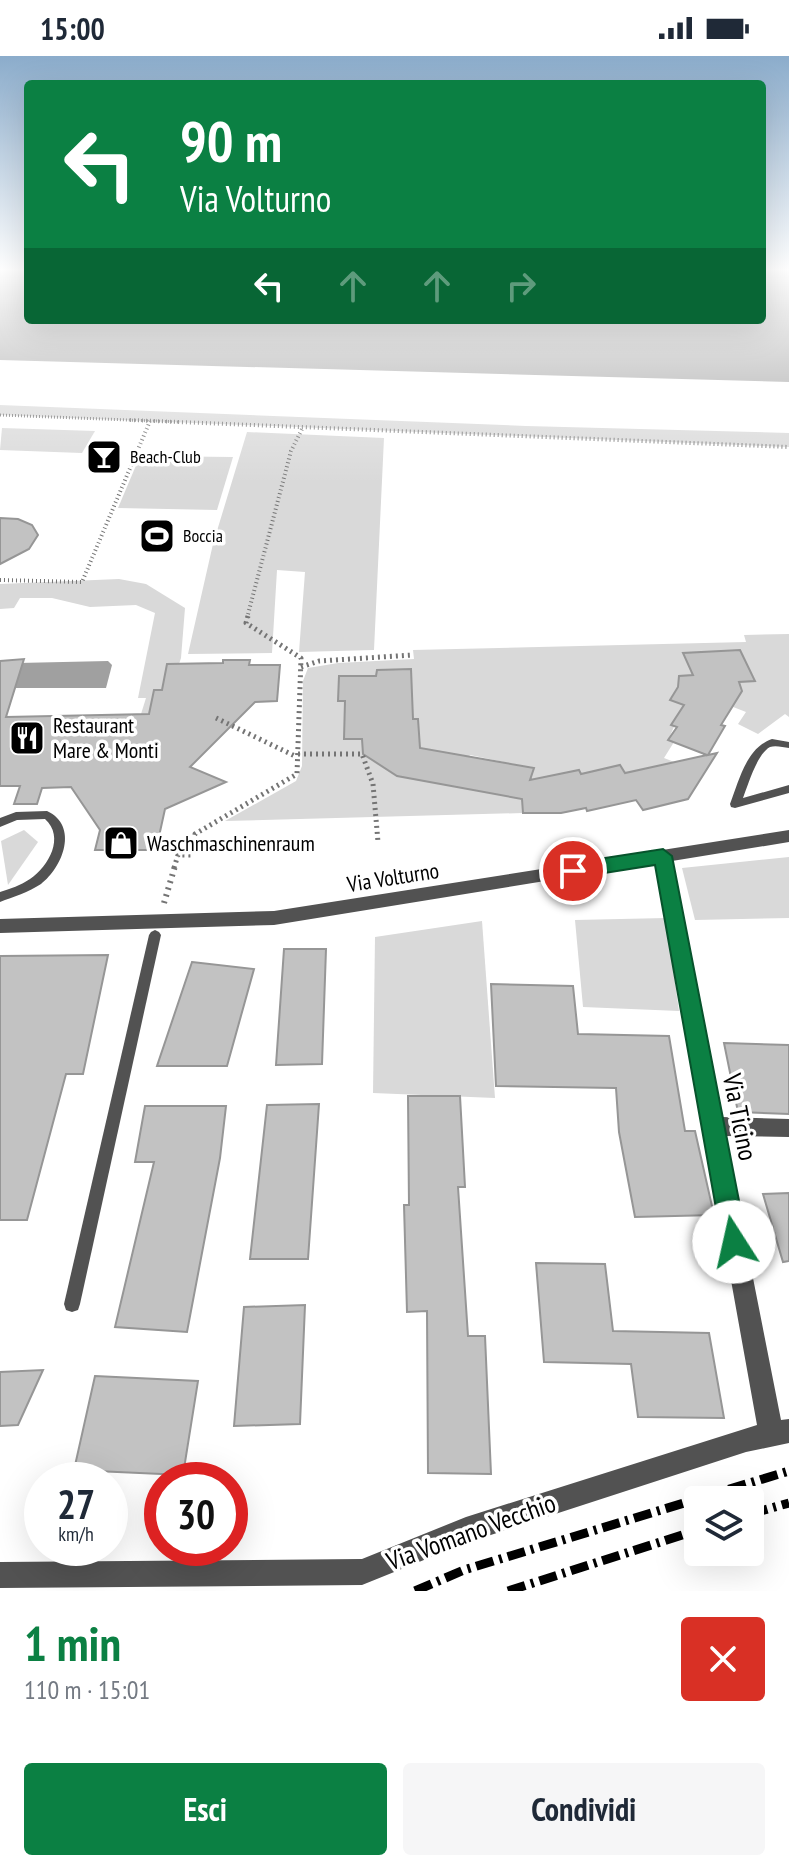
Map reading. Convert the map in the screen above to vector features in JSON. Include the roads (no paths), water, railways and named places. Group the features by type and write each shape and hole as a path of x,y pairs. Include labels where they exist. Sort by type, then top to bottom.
{"street":[{"name":"Via Volturno","path":"0,926 157,928 274,918 789,836"},
{"name":"Via Ticino","path":"663,856 713,1126 780,1433"},
{"path":"713,1126 789,1128"},
{"name":"Via Vomano Vecchio","path":"0,1575 362,1572 466,1530 780,1433"}],"lane":[{"path":"789,745 772,742 759,751 735,804 789,789"},
{"path":"0,823 16,816 47,815 59,826 59,852 42,874 35,881 0,898"},
{"path":"72,1304 157,928"}],"railway":[{"path":"415,1591 464,1570 789,1471"},
{"path":"764,1510 789,1503"},
{"path":"508,1591 684,1534"}],"place":[{"name":"Beach-Club","path":"104,457"},
{"name":"Boccia","path":"157,536"},
{"name":"Restaurant Mare & Monti","path":"27,738"},
{"name":"Waschmaschinenraum","path":"121,843"}]}
